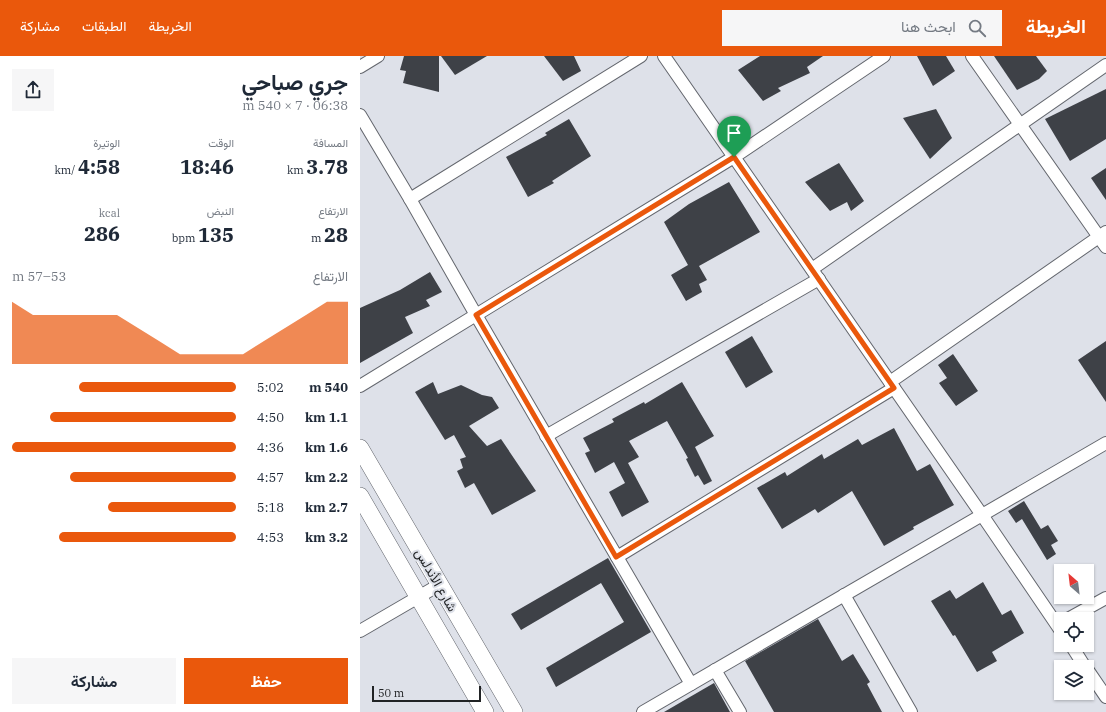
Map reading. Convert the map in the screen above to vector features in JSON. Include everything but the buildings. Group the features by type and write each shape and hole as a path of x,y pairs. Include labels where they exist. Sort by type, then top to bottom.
{"main road":[{"name":"شارع الأندلس","path":"360,448 514,712"},
{"name":"شارع الأندلس","path":"360,496 485,712"}],"street":[{"path":"360,67 378,56"},
{"path":"410,199 641,56"},
{"path":"664,56 1054,617"},
{"path":"360,386 734,157 884,56"},
{"path":"972,56 1102,235 1106,248"},
{"path":"546,436 815,274 1020,124 1106,65"},
{"path":"360,115 691,684"},
{"path":"616,557 892,385 1102,235"},
{"path":"643,712 1106,443"},
{"path":"360,631 439,585"},
{"path":"844,595 911,712"},
{"path":"1081,612 1106,598"},
{"path":"715,670 740,712"},
{"path":"1094,680 1106,697"}],"route":[{"path":"734,157 894,388 616,557 476,315 734,157"}]}
